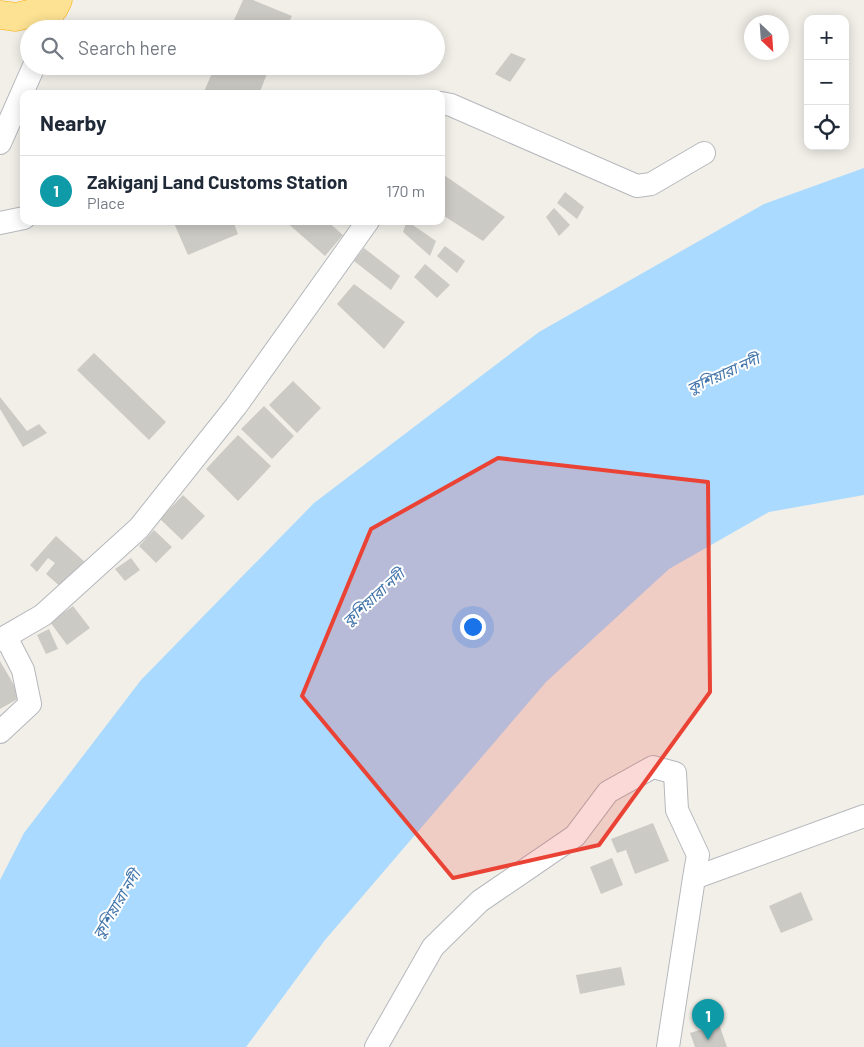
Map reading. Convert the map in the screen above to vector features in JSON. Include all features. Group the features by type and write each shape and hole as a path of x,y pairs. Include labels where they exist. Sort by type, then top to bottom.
{"highway":[{"path":"0,15 16,17 54,12"}],"street":[{"path":"23,90 30,75"},
{"path":"0,143 20,98"},
{"path":"445,109 637,186 650,184 704,153"},
{"path":"0,223 20,219"},
{"path":"0,732 30,704 23,670 3,639 44,615 139,528 236,406 365,225"},
{"path":"376,1047 433,947 480,901 575,836 608,792 652,767 675,773 678,810 698,855 668,1047"},
{"path":"694,878 864,816"}],"highlighted area":[{"path":"498,458 708,482 710,692 599,845 453,878 302,696 371,529"}],"water":[{"name":"কুশিয়ারা নদী","path":"864,168 864,495 769,512 669,569 546,682 325,940 246,1047 0,1047 0,880 24,833 141,680 314,503 539,332 764,204"}],"building":[{"path":"243,0 253,0 292,16 290,20 234,20"},
{"path":"511,53 526,59 510,82 495,74"},
{"path":"211,75 266,75 261,90 205,90"},
{"path":"445,176 505,217 483,241 445,217"},
{"path":"565,192 584,207 577,219 557,203"},
{"path":"554,208 570,225 559,236 546,217"},
{"path":"175,225 235,225 238,234 188,255"},
{"path":"290,225 332,225 343,235 325,256"},
{"path":"406,225 413,225 436,241 430,256 403,232"},
{"path":"445,246 465,261 457,273 437,256"},
{"path":"364,248 400,276 391,290 354,261"},
{"path":"425,264 450,285 437,298 414,277"},
{"path":"354,284 405,322 384,349 337,304"},
{"path":"94,353 166,422 149,440 77,370"},
{"path":"293,381 321,408 297,433 269,405"},
{"path":"0,397 27,431 39,424 47,433 23,447 0,409"},
{"path":"264,406 294,436 272,459 241,429"},
{"path":"238,435 271,466 238,501 206,469"},
{"path":"183,495 205,516 182,540 160,519"},
{"path":"154,530 172,547 156,563 139,546"},
{"path":"56,536 85,562 62,588 46,574 55,563 48,558 37,572 30,565"},
{"path":"131,558 140,570 125,581 115,569"},
{"path":"73,606 90,628 67,645 50,622"},
{"path":"49,629 58,649 46,654 37,635"},
{"path":"0,661 21,697 0,709"},
{"path":"653,823 669,861 635,874 626,850 617,853 611,839"},
{"path":"612,858 623,885 601,894 590,867"},
{"path":"801,892 813,920 781,933 769,906"},
{"path":"621,967 625,985 580,994 576,975"},
{"path":"719,1024 727,1047 695,1047 690,1033"}],"place":[{"name":"Zakiganj Land Customs Station","path":"708,1040"}]}
